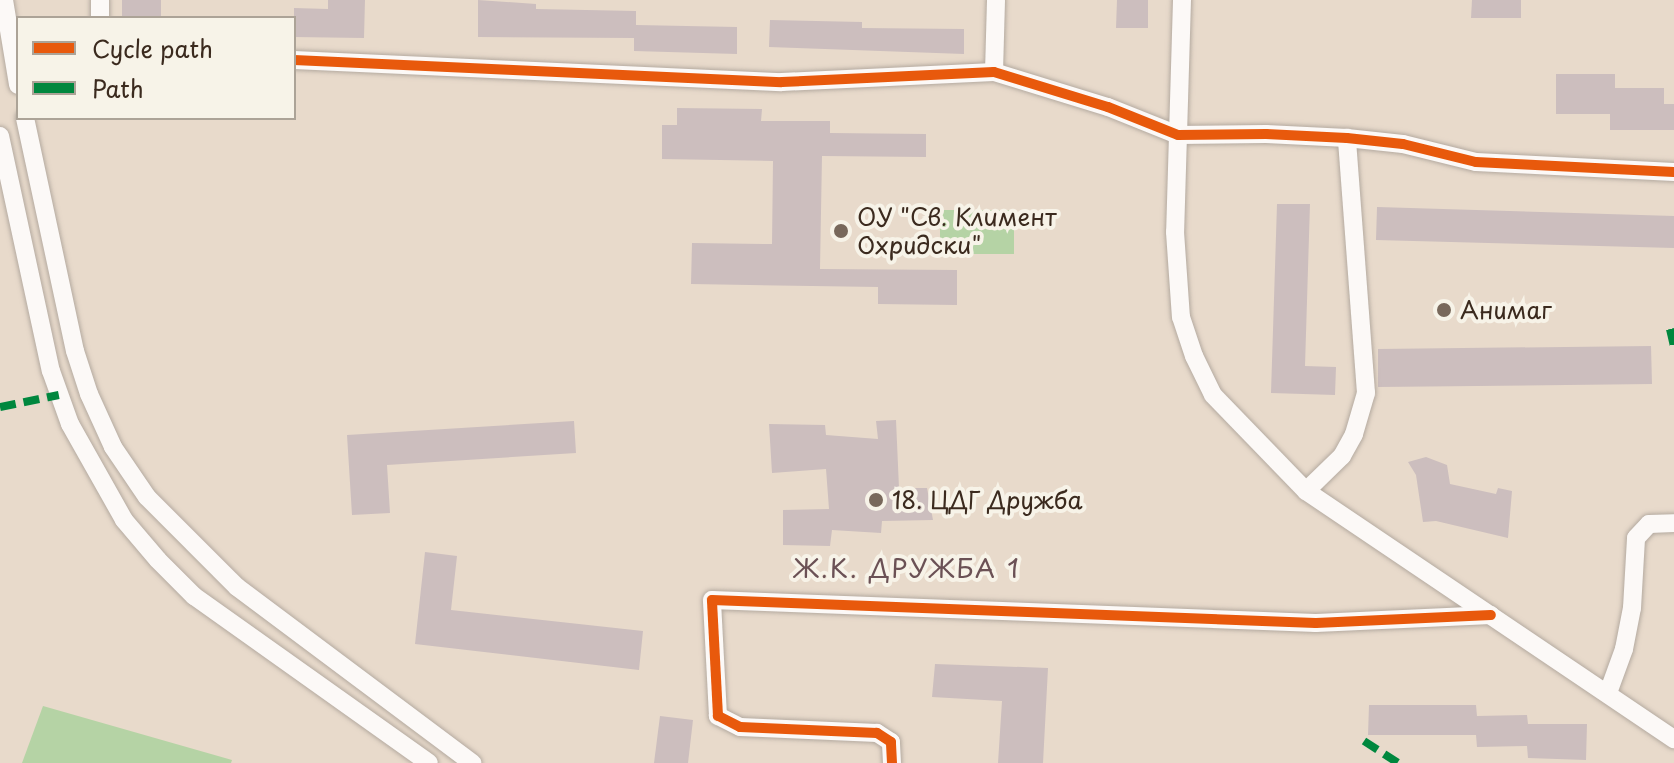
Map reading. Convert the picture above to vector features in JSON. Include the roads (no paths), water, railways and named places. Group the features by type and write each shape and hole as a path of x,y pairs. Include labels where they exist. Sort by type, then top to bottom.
{"street":[{"path":"4,0 16,76"},
{"path":"994,72 996,0"},
{"path":"1182,0 1175,232 1181,317 1194,356 1213,395 1306,491 1674,739"},
{"path":"296,60 782,82 994,72 1108,107 1178,135 1266,134 1347,138 1403,144 1476,162 1674,172"},
{"path":"25,120 75,351 89,394 113,447 147,497 237,587 472,763"},
{"path":"0,136 51,371 70,424 124,520 194,596 429,763"},
{"path":"1306,491 1342,456 1354,434 1366,393 1347,138"},
{"path":"1608,693 1624,649 1632,608 1636,538 1649,524 1674,523"},
{"path":"892,763 891,742 877,733 740,727 718,716 712,600 1316,623 1491,615"}],"place":[{"name":"ОУ \"Св. Климент Охридски\"","path":"841,231"},
{"name":"Анимаг","path":"1444,310"},
{"name":"18. ЦДГ Дружба","path":"876,500"}],"district":[{"name":"Ж.К. ДРУЖБА 1","path":"907,568"}]}
